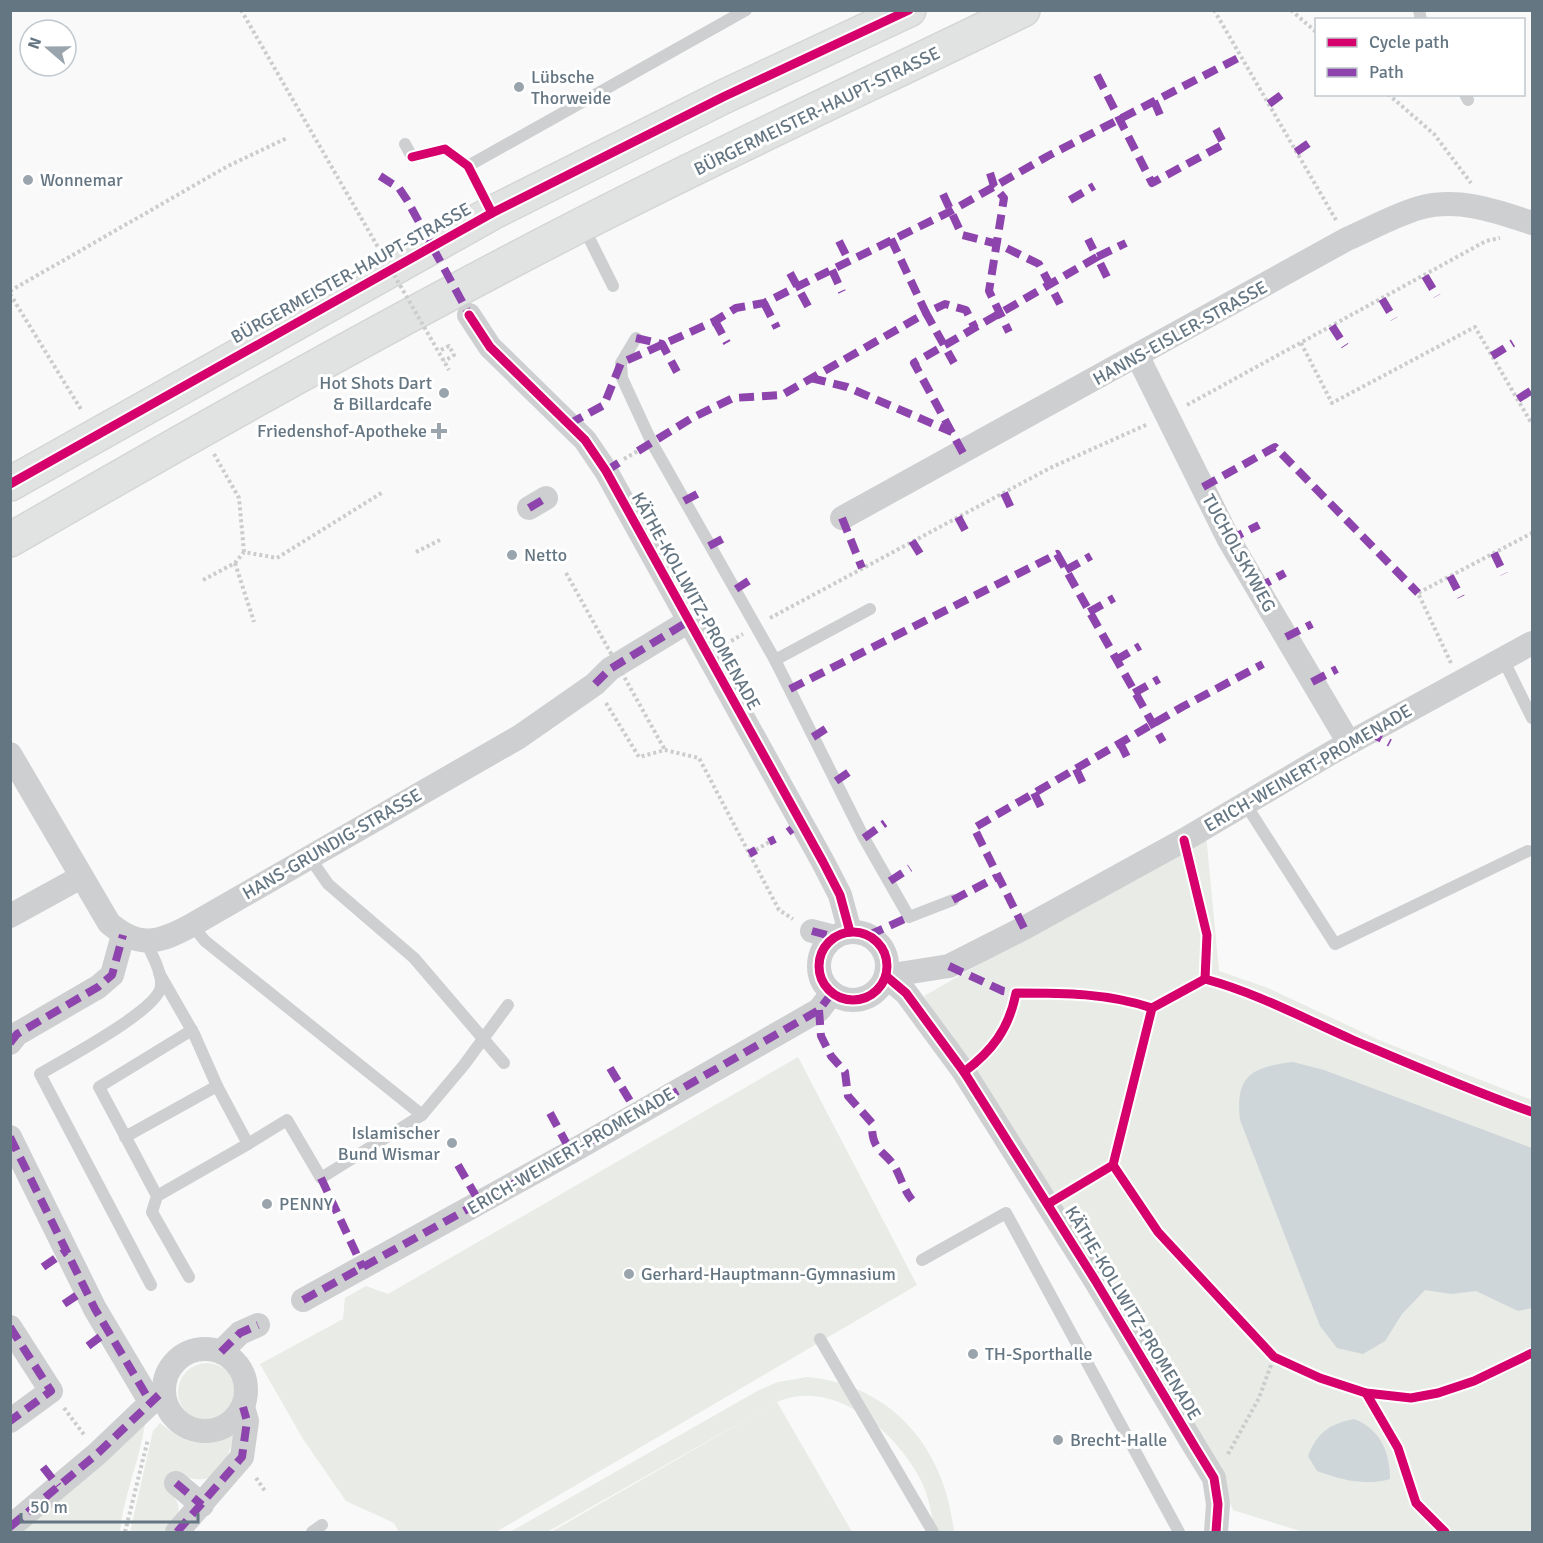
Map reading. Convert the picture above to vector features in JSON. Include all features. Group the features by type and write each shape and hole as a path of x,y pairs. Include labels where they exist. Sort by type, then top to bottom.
{"street":[{"name":"BÜRGERMEISTER-HAUPT-STRASSE","path":"10,484 492,213 723,97 909,10"},
{"name":"BÜRGERMEISTER-HAUPT-STRASSE","path":"10,540 282,383 582,225 1023,10"},
{"name":"HANNS-EISLER-STRASSE","path":"842,518 1138,357 1347,239 1420,208 1458,204 1488,208 1533,223"},
{"name":"KÄTHE-KOLLWITZ-PROMENADE","path":"469,315 490,347 585,440 606,471 832,879 840,895 843,934"},
{"name":"TUCHOLSKYWEG","path":"1138,357 1229,540 1349,743"},
{"name":"KÄTHE-KOLLWITZ-PROMENADE","path":"595,684 610,669 689,621"},
{"name":"ERICH-WEINERT-PROMENADE","path":"886,976 950,966 1024,928 1246,805 1349,743 1533,643"},
{"name":"HANS-GRUNDIG-STRASSE","path":"146,942 170,937 309,858 519,737 595,684"},
{"path":"10,754 109,923 123,935 146,942"},
{"path":"10,916 81,877"},
{"path":"812,931 869,935 883,948 886,957 886,976 882,986 864,999 853,1000 832,993 825,985 819,964 821,953 843,934"},
{"path":"10,1043 17,1034 98,987 112,975 123,935"},
{"name":"KÄTHE-KOLLWITZ-PROMENADE","path":"886,976 906,993 964,1072 1095,1280 1214,1478 1218,1504 1216,1533"},
{"name":"ERICH-WEINERT-PROMENADE","path":"303,1300 571,1152 819,1010 832,993"},
{"path":"10,1137 94,1309 158,1396 167,1404 173,1416 184,1425 197,1430 210,1431 235,1419 243,1407 246,1388 241,1369 221,1352 208,1349 194,1350 183,1356 172,1365 158,1396 98,1453 10,1527"},
{"path":"221,1352 240,1333 258,1325"},
{"path":"10,1327 51,1391 10,1421"},
{"path":"177,1533 242,1457 247,1421 243,1407"},
{"path":"176,1483 202,1505"}],"lane":[{"path":"468,166 746,10"},
{"path":"405,144 412,157 445,149 468,166 492,213"},
{"path":"582,225 613,286"},
{"path":"636,338 621,363 622,378 652,442 684,501 757,625 864,838 909,917 953,900"},
{"path":"775,660 870,609"},
{"path":"1503,658 1533,718"},
{"path":"1246,805 1335,944 1528,851"},
{"path":"309,858 328,884 414,958 504,1064"},
{"path":"192,925 205,941 422,1115"},
{"path":"146,942 159,973 192,1030 217,1086 248,1144"},
{"path":"151,1285 40,1074 144,1010 158,997 161,986 159,973"},
{"path":"157,1196 287,1120 321,1178 422,1115 508,1005"},
{"path":"189,1277 153,1212 157,1196 99,1088 192,1030"},
{"path":"125,1137 217,1086"},
{"path":"922,1260 1006,1213 1179,1533"},
{"path":"820,1339 933,1533"}],"path":[{"path":"241,10 449,370"},
{"path":"1214,10 1347,239"},
{"path":"1291,10 1315,30"},
{"path":"1390,96 1434,134 1454,157 1488,208"},
{"path":"98,434 10,293 228,166 286,138"},
{"path":"708,656 757,625 1050,468 1168,415 1486,241 1502,237 1510,240"},
{"path":"1301,343 1332,403 1475,327 1533,424"},
{"path":"441,350 449,345 454,355 444,361"},
{"path":"201,430 239,498 244,552 235,563 203,580"},
{"path":"623,460 638,451"},
{"path":"244,552 277,558 383,492"},
{"path":"1460,681 1418,593 1533,533"},
{"path":"416,552 440,540"},
{"path":"235,563 254,622"},
{"path":"566,573 665,750"},
{"path":"595,684 639,757 665,750 699,758 779,910"},
{"path":"756,850 769,842"},
{"path":"1214,1478 1259,1398 1275,1357"},
{"path":"51,1391 98,1453"},
{"path":"125,1533 158,1396"}],"shaded area":[{"path":"1206,834 1219,971 1268,988 1379,1040 1532,1100 1532,1532 1303,1532 1233,1510 1214,1460 924,996"},
{"path":"798,1057 917,1285 496,1532 399,1532 394,1523 346,1501 303,1439 260,1364 343,1319 345,1298 366,1286 388,1294"},
{"path":"1293,1062 1324,1070 1532,1148 1532,1308 1518,1311 1476,1291 1451,1294 1425,1290 1402,1314 1385,1341 1363,1354 1337,1348 1320,1326 1240,1120 1240,1093 1249,1076 1267,1067"},
{"path":"207,1363 223,1368 231,1376 236,1392 231,1408 223,1416 207,1421 191,1416 183,1408 178,1392 183,1376 191,1368"},
{"path":"807,1377 838,1383 865,1393 889,1408 909,1426 926,1449 939,1474 949,1502 954,1532 934,1532 929,1503 918,1475 907,1458 877,1425 859,1412 839,1402 819,1397 798,1396 777,1402 852,1532 551,1532 775,1403 547,1532 510,1532 759,1390 778,1382"},
{"path":"146,1415 120,1532 25,1532 21,1524"},
{"path":"237,1419 232,1444 221,1469 208,1478 200,1479 174,1473 173,1495 178,1504 179,1516 169,1532 130,1532 153,1431 160,1423 182,1438 191,1442 199,1442 216,1435"},
{"path":"1354,1419 1371,1429 1382,1443 1390,1469 1390,1479 1362,1482 1335,1477 1317,1471 1308,1456 1315,1441 1325,1431"}],"marked path":[{"path":"569,424 604,405 621,363 715,321 736,308 764,303 951,211 1048,156 1242,56"},
{"path":"1097,75 1152,183 1224,144 1216,129"},
{"path":"1269,104 1284,93"},
{"path":"1154,101 1160,115"},
{"path":"1296,152 1312,141"},
{"path":"990,173 994,186 1004,198 989,291 1009,332"},
{"path":"380,176 399,188 407,200 472,320"},
{"path":"1070,200 1094,186"},
{"path":"943,194 962,235 998,244 1039,264 1060,304"},
{"path":"891,239 926,313 945,304 966,310 975,328"},
{"path":"963,453 914,363 1097,257 1088,239"},
{"path":"839,241 849,261"},
{"path":"1107,277 1097,257 1126,243"},
{"path":"832,270 842,292"},
{"path":"790,273 810,310"},
{"path":"1425,276 1437,296"},
{"path":"1382,299 1394,319"},
{"path":"764,303 777,328"},
{"path":"638,451 692,418 733,398 782,395 926,313 954,363"},
{"path":"715,321 727,343"},
{"path":"1332,326 1345,346"},
{"path":"636,338 662,344 677,372"},
{"path":"1492,356 1513,343"},
{"path":"811,378 847,387 952,432"},
{"path":"1518,399 1532,390"},
{"path":"1203,487 1275,447 1418,593"},
{"path":"606,471 623,460"},
{"path":"684,501 701,492"},
{"path":"1004,493 1011,508"},
{"path":"529,508 546,498"},
{"path":"958,517 966,532"},
{"path":"842,518 862,568"},
{"path":"1229,540 1259,525"},
{"path":"709,546 726,537"},
{"path":"912,541 922,557"},
{"path":"1494,553 1504,574"},
{"path":"790,689 1057,554 1163,742"},
{"path":"1066,570 1091,556"},
{"path":"1257,588 1285,573"},
{"path":"1450,576 1461,597"},
{"path":"736,589 750,580"},
{"path":"1089,612 1114,598"},
{"path":"595,684 610,669 689,621"},
{"path":"1286,637 1312,624"},
{"path":"1116,660 1140,646"},
{"path":"1024,928 974,828 1182,707 1263,664"},
{"path":"1312,682 1337,669"},
{"path":"1134,693 1159,679"},
{"path":"813,737 832,725"},
{"path":"1368,732 1390,743"},
{"path":"1120,743 1129,761"},
{"path":"836,781 855,768"},
{"path":"1076,769 1084,786"},
{"path":"1034,793 1042,809"},
{"path":"864,838 885,823"},
{"path":"788,832 792,829"},
{"path":"769,842 775,839"},
{"path":"749,854 756,850"},
{"path":"890,881 910,868"},
{"path":"953,900 997,877"},
{"path":"869,935 909,917"},
{"path":"812,931 835,937"},
{"path":"10,1043 17,1034 98,987 112,975 123,935"},
{"path":"949,966 1003,991 1016,993"},
{"path":"303,1300 571,1152 819,1010 832,993"},
{"path":"819,1010 821,1036 831,1056 845,1072 848,1096 872,1123 874,1141 893,1164 912,1200"},
{"path":"610,1068 638,1114"},
{"path":"550,1113 571,1152"},
{"path":"10,1137 95,1309 151,1403"},
{"path":"458,1165 480,1203"},
{"path":"321,1178 363,1268"},
{"path":"43,1267 66,1251"},
{"path":"64,1304 85,1290"},
{"path":"221,1352 240,1333 258,1325"},
{"path":"10,1327 51,1391 10,1421"},
{"path":"88,1346 108,1331"},
{"path":"10,1527 98,1453 164,1390"},
{"path":"177,1532 242,1457 247,1421 243,1407"},
{"path":"43,1467 58,1486"},
{"path":"176,1483 202,1505"}],"cycle path":[{"path":"10,484 492,213 723,97 909,10"},
{"path":"412,157 445,149 468,166 492,213"},
{"path":"469,315 490,347 585,440 606,471 823,862 840,895 850,932"},
{"path":"1184,840 1207,935 1205,979"},
{"path":"853,932 866,935 877,942 884,953 887,966 884,979 877,990 866,997 853,1000 840,997 829,990 822,979 819,966 822,953 829,942 840,935 853,932"},
{"path":"886,976 906,993 964,1072 1095,1280 1214,1478 1218,1504 1216,1532"},
{"path":"964,1072 983,1056 998,1038 1009,1018 1016,993 1102,997 1152,1008 1205,979 1261,999 1420,1068 1532,1112"},
{"path":"1113,1165 1152,1008"},
{"path":"1048,1204 1113,1165 1158,1232 1274,1357 1320,1378 1366,1393 1411,1398 1438,1393 1474,1381 1532,1353"},
{"path":"1366,1393 1398,1448 1416,1503 1445,1532"}],"place":[{"name":"Lübsche Thorweide","path":"519,87"},
{"name":"Wonnemar","path":"28,180"},
{"name":"Hot Shots Dart & Billardcafe","path":"444,393"},
{"name":"Friedenshof-Apotheke","path":"439,431"},
{"name":"Netto","path":"512,555"},
{"name":"Islamischer Bund Wismar","path":"452,1143"},
{"name":"PENNY","path":"267,1204"},
{"name":"Gerhard-Hauptmann-Gymnasium","path":"629,1274"},
{"name":"TH-Sporthalle","path":"973,1354"},
{"name":"Brecht-Halle","path":"1058,1440"}]}
